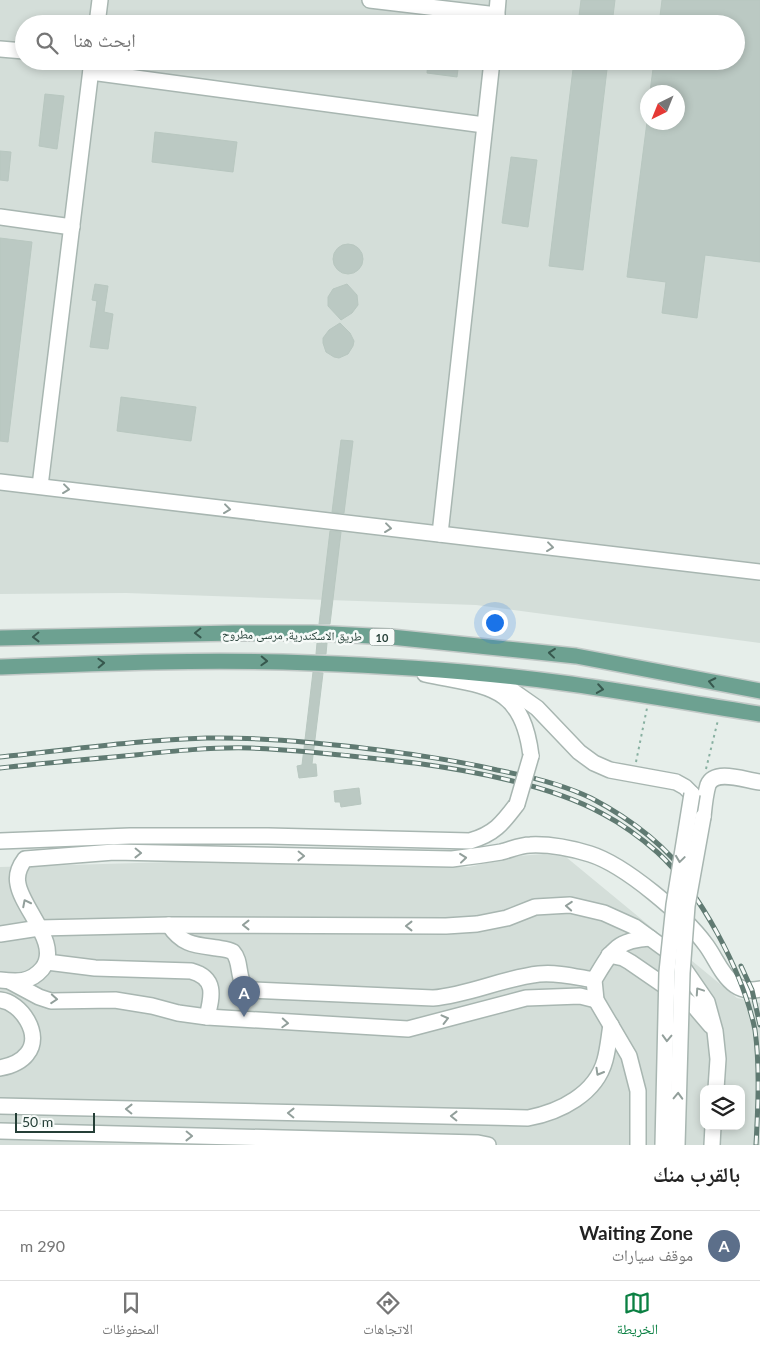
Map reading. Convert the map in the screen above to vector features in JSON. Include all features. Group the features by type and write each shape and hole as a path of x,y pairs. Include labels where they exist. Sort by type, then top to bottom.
{"main road":[{"name":"طريق الاسكندرية, مرسى مطروح","path":"0,638 234,633 391,637 576,656 757,690"},
{"path":"0,667 234,660 390,667 570,684 760,714"}],"street":[{"path":"98,15 100,0"},
{"path":"370,0 497,13"},
{"path":"0,49 15,50"},
{"path":"40,486 91,70"},
{"path":"111,70 484,125"},
{"path":"440,534 491,70"},
{"path":"0,217 72,226"},
{"path":"0,482 760,572"},
{"path":"0,842 160,836 470,840 485,836 497,829 517,804 531,756 527,732 520,714 512,703 499,692 485,686 390,667"},
{"path":"490,675 522,696 553,724 579,752 594,763 610,770 676,782 685,786 692,794"},
{"path":"553,724 599,756 634,767 684,776 688,778 692,785 674,905 667,972 663,1145"},
{"path":"677,1145 682,973 687,906 708,784 715,778 723,776 760,782"},
{"path":"684,834 700,838"},
{"path":"5,981 26,981 38,973 48,962 45,940 17,883 18,870 25,859 114,852 452,859 486,855 528,845 560,846 592,855 621,870 678,914 705,944 727,977 734,984 742,989 760,989"},
{"path":"0,934 39,928 169,925 446,926 477,924 536,907 570,905 604,913 634,927 676,957 707,1002 715,1031 718,1059 716,1085"},
{"path":"169,925 178,937 185,942 233,952 237,957 242,981 246,987 252,990 433,998 455,995 522,977 541,974 564,975 594,980"},
{"path":"638,1145 638,1091 629,1056 596,1000 594,980 609,955 616,948 632,939 650,938"},
{"path":"609,955 630,962 694,1006 715,1031"},
{"path":"48,962 95,968 191,971 202,974 207,979 212,999 207,1017"},
{"path":"5,981 51,1000 115,1000 207,1017 408,1029 526,998 580,996 596,1000"},
{"path":"0,1000 10,1002 21,1010 28,1022 32,1037 29,1052 18,1061 0,1068"},
{"path":"0,1106 528,1118 560,1109 575,1100 587,1089 598,1076 605,1061 611,1025"},
{"path":"712,1145 713,1130"},
{"path":"0,1131 478,1143 488,1145"}],"path":[{"path":"634,767 650,697"},
{"path":"708,784 706,772 720,708"}],"shaded area":[{"path":"0,0 760,0 760,643 476,605 126,593 0,594"},
{"path":"544,854 566,857 737,998 760,1003 760,1145 0,1145 0,867 241,860 469,867 518,856"}],"building":[{"path":"581,0 615,0 613,15 579,15"},
{"path":"662,0 760,0 760,262 705,255 697,318 662,313 666,282 627,277 646,130 685,130 685,85 651,85 653,70 745,70 745,15 660,15"},
{"path":"427,70 458,70 457,77 427,73"},
{"path":"573,70 607,70 583,270 549,266"},
{"path":"45,94 64,96 57,149 39,146"},
{"path":"155,132 237,142 233,172 152,162"},
{"path":"0,151 11,152 8,181 0,180"},
{"path":"511,157 537,160 528,227 502,223"},
{"path":"0,238 32,242 8,442 0,441"},
{"path":"348,244 359,248 363,259 359,270 348,274 337,270 333,259 337,248"},
{"path":"95,284 108,286 104,312 113,314 108,349 90,347 97,301 92,300"},
{"path":"347,284 357,295 358,305 352,313 341,320 328,306 328,297 333,289"},
{"path":"340,323 350,333 354,341 348,354 339,358 326,352 323,338 329,330"},
{"path":"121,397 196,407 191,441 117,431"},
{"path":"341,440 353,441 344,513 332,512"},
{"path":"330,531 341,532 330,624 319,624"},
{"path":"317,643 327,643 326,654 316,654"},
{"path":"313,672 323,673 312,764 316,764 317,776 299,778 297,766 302,765"},
{"path":"359,788 361,804 341,807 340,802 335,802 334,791"}],"railway":[{"path":"0,757 155,741 244,738 355,747 462,763 545,781 591,798 647,834 671,856 692,882"},
{"path":"0,768 207,749 250,748 292,750 415,763 487,775 560,795 603,814 657,852 673,868 704,910 730,958 749,1007 757,1044 758,1102 756,1145"},
{"path":"741,966 752,990 760,1025"}],"place":[{"name":"Waiting Zone","path":"244,1017"}]}
